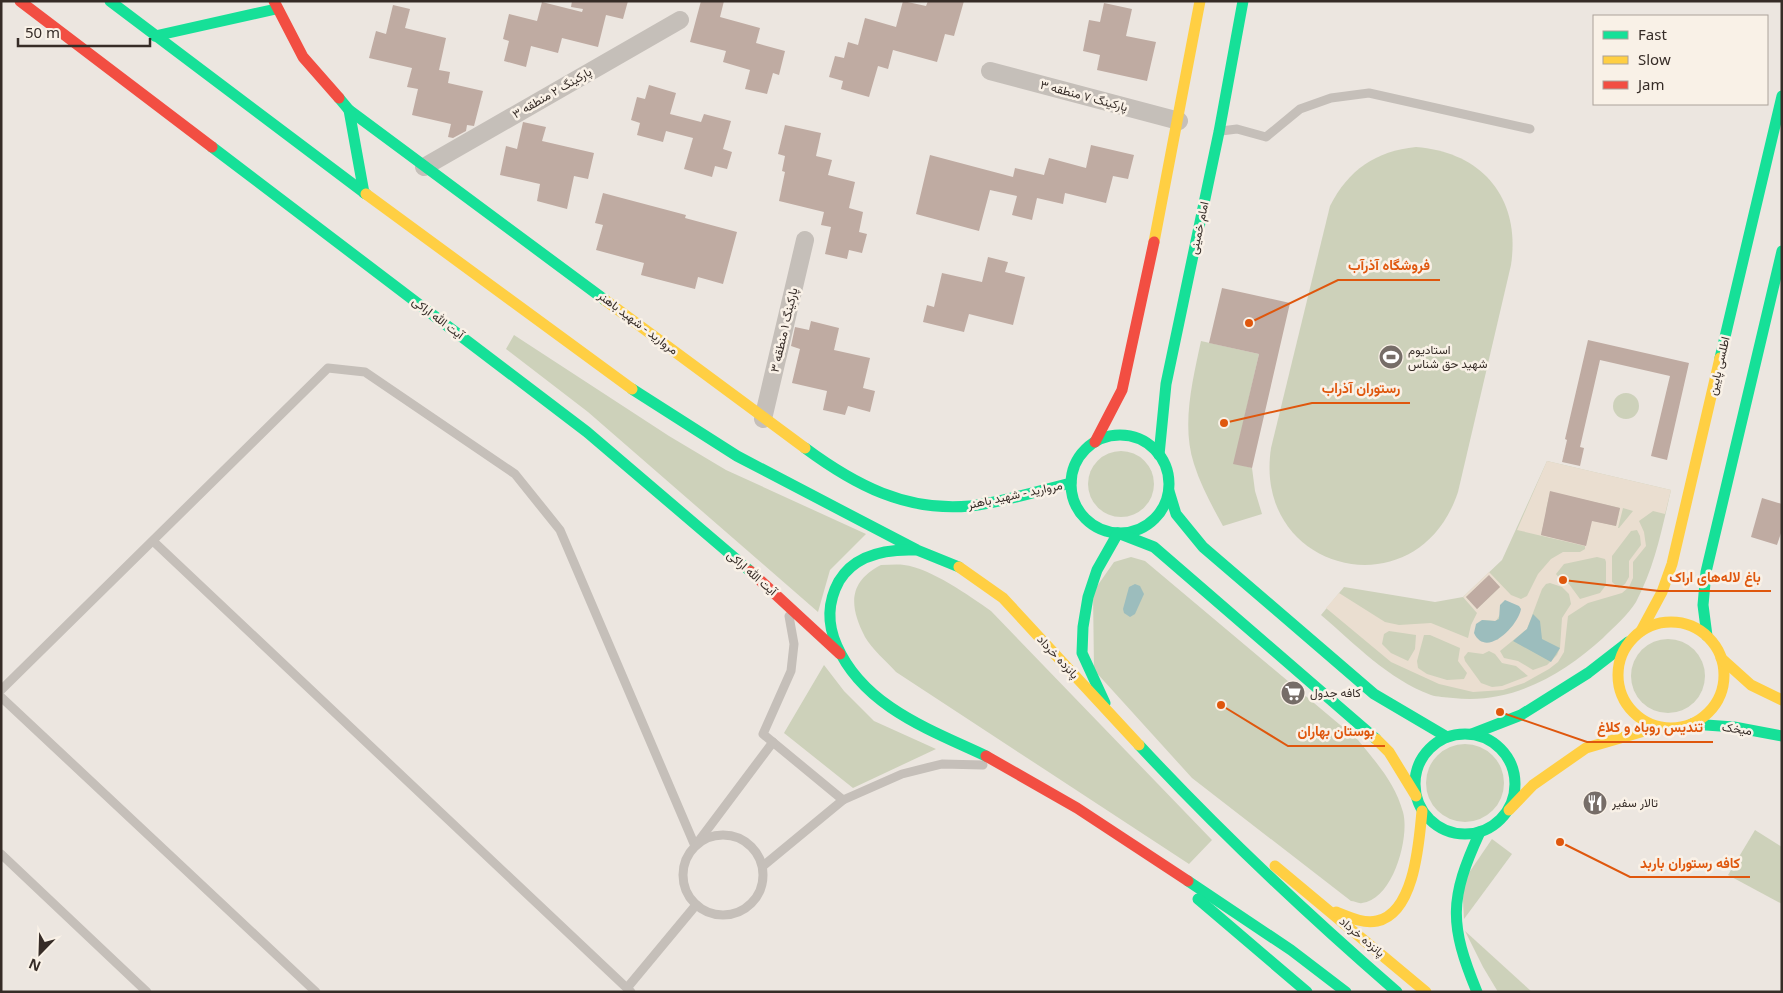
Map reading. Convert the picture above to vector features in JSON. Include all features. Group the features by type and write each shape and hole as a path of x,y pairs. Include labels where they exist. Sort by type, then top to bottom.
{"street":[{"name":"آیت الله اراکی","path":"20,1 566,415 787,603 840,654"},
{"path":"110,1 364,193 639,394 737,456 917,550"},
{"path":"1200,1 1179,121 1133,347 1122,390 1094,442 1078,460 1071,483 1072,495 1084,517 1094,526 1154,547 1364,727 1389,752 1416,796 1422,811 1433,823 1448,831 1464,834 1480,832 1495,824 1533,785 1586,748 1658,727 1675,728 1692,724 1706,716 1716,704 1722,689 1724,673 1721,658"},
{"name":"امام خمینی","path":"1160,455 1166,384 1219,132 1243,1"},
{"path":"156,36 275,5"},
{"name":"مروارید - شهید باهنر","path":"275,5 303,56 349,110 424,167 604,297 763,419 822,461 876,493 927,506 971,506 1071,483"},
{"name":"پارکینگ ۲ منطقه ۳","path":"424,167 680,20"},
{"name":"پارکینگ ۷ منطقه ۳","path":"990,71 1179,121"},
{"name":"اطلسی پایین","path":"1641,631 1662,592 1672,564 1728,347 1782,96"},
{"path":"349,110 364,193"},
{"name":"پارکینگ ۱ منطقه ۳","path":"763,419 805,240"},
{"path":"1707,636 1703,605 1706,572 1753,352 1775,310 1782,251"},
{"path":"1094,442 1122,435 1136,438 1149,445 1160,455 1169,477 1169,491 1165,505 1151,521 1132,531 1118,533"},
{"path":"1169,491 1176,514 1202,547 1374,694 1413,719 1447,737"},
{"path":"1109,712 1082,653 1083,628 1088,597 1097,570 1118,533"},
{"path":"917,550 898,548 878,551 858,560 836,585 830,597 830,635 854,674 891,708 913,721 1004,765 1133,844 1312,963 1346,992"},
{"name":"پانزده خرداد","path":"917,550 962,568 1003,598 1180,790 1332,936 1397,992"},
{"path":"1472,734 1521,716 1588,673 1641,631 1658,624 1675,622 1692,626 1707,636 1721,658 1751,684 1782,700"},
{"path":"1628,642 1620,658 1617,675 1620,692 1629,708 1641,719 1658,727"},
{"name":"میخک","path":"1692,724 1734,727 1782,736"},
{"path":"1416,796 1414,780 1418,764 1427,750 1440,740 1455,734 1472,734 1488,739 1502,749 1511,764 1515,780 1514,796 1507,812"},
{"name":"پانزده خرداد","path":"1180,790 1329,910 1426,992"},
{"path":"1329,910 1356,920 1381,920 1400,905 1411,881 1422,811"},
{"path":"1477,992 1468,972 1455,910 1466,864 1480,832"},
{"path":"1133,844 1307,992"}],"lane":[{"path":"1219,132 1236,129 1266,137 1300,109 1331,98 1369,92 1530,129"},
{"path":"1,690 328,368 365,372 515,474 560,530 695,846"},
{"path":"152,541 629,990 696,905"},
{"path":"787,603 794,644 791,671 763,734 843,800"},
{"path":"1,697 316,992"},
{"path":"695,846 716,836 734,837 750,846 762,866 763,879 760,891 753,902 744,910 732,915 719,915 707,912 696,905 688,895 684,883 683,870 687,857 695,846 773,742"},
{"path":"762,866 843,800 902,774 942,764 1004,765"},
{"path":"1,854 147,992"}],"green space":[{"name":"استادیوم شهید حق شناس","path":"1416,147 1440,151 1461,158 1478,169 1492,183 1503,200 1510,219 1513,241 1511,265 1458,492 1438,530 1409,554 1376,564 1342,562 1311,549 1287,525 1272,491 1271,448 1330,206 1345,182 1365,164 1388,153"},
{"path":"514,335 669,436 726,470 866,534 830,570 818,612 588,412 506,349"},
{"path":"1201,341 1259,354 1234,463 1252,468 1255,491 1262,514 1223,526 1200,480 1190,449 1188,434 1190,402"},
{"path":"1626,393 1635,397 1639,406 1635,415 1626,419 1617,415 1613,406 1617,397"},
{"path":"1115,451 1127,451 1145,460 1152,471 1154,484 1152,497 1145,508 1134,515 1115,517 1102,512 1093,503 1088,490 1088,478 1093,465 1102,456"},
{"path":"1547,461 1671,490 1653,561 1636,602 1603,638 1570,664 1534,684 1515,692 1495,697 1474,699 1433,696 1400,680 1386,670 1321,615 1344,587 1435,602 1463,597 1502,560"},
{"path":"1131,557 1145,561 1358,740 1384,773 1400,801 1405,823 1404,836 1397,866 1382,891 1373,899 1361,903 1351,901 1192,778 1094,670 1093,592 1114,562"},
{"path":"881,565 904,565 926,571 991,611 1212,840 1189,864 896,672 865,637 854,605 857,587 862,579"},
{"path":"1661,639 1675,639 1689,645 1699,655 1705,669 1705,683 1699,697 1689,707 1675,713 1661,713 1647,707 1637,697 1631,683 1631,669 1637,655 1647,645"},
{"path":"824,665 844,691 874,721 936,749 853,788 784,733"},
{"path":"1465,744 1480,747 1493,755 1501,768 1504,783 1501,798 1493,811 1480,819 1465,822 1450,819 1437,811 1429,798 1426,783 1429,768 1437,755 1450,747"},
{"path":"1755,830 1782,847 1782,904 1728,875"},
{"path":"1492,839 1512,854 1464,919 1462,883"},
{"path":"1465,931 1532,992 1498,992"}],"shaded area":[{"path":"1547,461 1671,490 1665,514 1653,511 1639,521 1644,532 1646,546 1633,562 1633,578 1629,587 1622,593 1588,603 1568,616 1564,652 1558,662 1524,683 1503,690 1473,692 1439,684 1391,662 1326,608 1339,593 1385,622 1399,625 1431,623 1468,638 1471,625 1477,613 1463,597 1489,572 1511,595 1521,599 1527,596 1538,574 1551,559 1563,552 1580,552 1585,549 1585,546 1517,530","holes":["1550,492 1620,508 1616,526 1546,510","1623,508 1633,511 1619,528 1618,528","1545,518 1590,528 1586,545 1541,535","1637,530 1641,545 1629,561 1629,577 1625,584 1619,588 1612,582 1612,556 1631,531","1597,557 1605,559 1606,585 1600,593 1580,599 1569,584 1561,580 1556,574 1564,564","1489,576 1500,587 1477,609 1466,597","1550,583 1562,587 1569,594 1571,604 1562,618 1560,648 1557,655 1547,665 1533,670 1518,661 1504,658 1500,651 1527,629 1542,589 1546,584","1501,613 1498,640 1482,620 1496,621","1389,631 1416,635 1415,649 1408,661 1391,653 1382,644 1384,634","1424,635 1430,635 1460,648 1458,661 1467,673 1464,679 1447,680 1427,674 1418,668 1417,661","1489,651 1495,654 1502,663 1516,666 1528,676 1502,686 1492,687 1481,683 1465,661 1464,657 1468,652 1483,654"]}],"water":[{"path":"1135,584 1140,586 1144,594 1135,614 1130,617 1124,613 1123,609 1129,587"},
{"path":"1505,600 1519,606 1521,609 1514,624 1501,637 1493,641 1486,643 1479,640 1474,633 1476,624 1482,620 1495,621 1499,619 1500,605"},
{"path":"1533,614 1540,621 1542,639 1560,648 1551,662 1513,641 1527,629"}],"building":[{"path":"572,1 628,1 623,19 606,15 598,47 562,38 558,53 531,46 526,67 504,61 509,41 503,39 509,14 537,21 542,2 582,12 583,9 571,7"},
{"path":"701,1 724,1 720,17 760,28 756,43 785,51 779,75 773,73 767,94 745,89 750,70 723,62 726,51 690,42"},
{"path":"903,1 926,6 928,1 964,1 954,36 945,34 937,62 893,50 888,69 878,66 869,97 841,89 843,81 829,77 835,56 844,58 848,42 858,45 865,18 896,27"},
{"path":"1104,3 1132,9 1126,36 1156,42 1147,81 1097,70 1100,55 1083,51 1089,20 1100,22"},
{"path":"393,5 410,9 405,28 446,38 439,70 450,72 448,83 483,91 474,126 467,125 466,131 453,138 448,137 451,124 412,115 418,89 407,87 412,68 369,58 376,31 386,34"},
{"path":"649,85 676,93 670,114 701,122 704,114 731,121 723,149 732,152 727,169 715,166 712,177 684,169 693,138 666,131 663,142 637,135 640,123 631,120 637,97 645,99"},
{"path":"523,122 546,127 542,141 594,153 588,179 574,176 567,209 537,201 540,184 500,175 506,146 517,149"},
{"path":"785,125 821,133 816,156 832,160 828,175 855,182 849,208 863,212 859,232 867,234 862,253 849,250 847,259 825,254 831,227 821,225 824,212 779,201 785,172 782,171 785,156 778,154"},
{"path":"1091,145 1134,155 1128,179 1113,176 1106,203 1065,193 1063,204 1037,198 1032,220 1012,215 1017,196 990,190 979,231 916,214 930,155 1013,177 1015,168 1044,175 1049,158 1086,168"},
{"path":"603,193 686,215 685,218 737,232 723,284 698,277 695,289 641,275 644,263 596,250 603,225 595,223"},
{"path":"988,257 1008,262 1005,272 1025,277 1013,325 969,314 964,332 923,322 927,305 934,307 942,273 982,282"},
{"path":"1222,288 1290,303 1252,468 1233,464 1259,354 1209,343"},
{"path":"811,321 839,328 834,350 870,358 863,388 875,391 870,412 848,406 845,415 823,410 827,391 792,383 800,349 791,346 795,327 809,330"},
{"path":"1588,340 1689,363 1667,460 1651,456 1670,376 1600,360 1580,447 1584,448 1580,466 1562,462 1567,440 1565,439"},
{"path":"1550,491 1620,508 1616,526 1592,521 1586,546 1541,535"},
{"path":"1762,498 1782,504 1782,530 1777,545 1751,537"},
{"path":"1489,575 1500,587 1477,609 1466,597"}],"traffic: fast":[{"path":"110,1 366,194"},
{"path":"1159,455 1166,384 1219,132 1243,1"},
{"path":"155,36 276,9"},
{"path":"1720,358 1782,96"},
{"path":"339,98 349,110 605,300"},
{"path":"349,110 364,193"},
{"path":"212,147 587,432 750,571"},
{"path":"1707,636 1703,605 1706,572 1782,251"},
{"path":"632,389 737,456 917,550 959,567"},
{"path":"1120,435 1139,439 1154,450 1165,465 1169,484 1165,503 1154,518 1139,529 1120,533 1101,529 1086,518 1075,503 1071,484 1075,465 1086,450 1101,439 1120,435"},
{"path":"805,448 843,474 862,484 882,493 924,505 970,506 1071,483"},
{"path":"1169,491 1176,514 1203,547 1374,694 1447,737"},
{"path":"1105,703 1082,653 1083,627 1088,597 1097,570 1118,533 1154,547 1376,739"},
{"path":"915,550 882,552 872,555 862,559 846,572 839,581 832,597 830,605 831,630 837,646 849,667 864,685 882,701 922,726 986,756"},
{"path":"1472,734 1521,715 1588,673 1628,642"},
{"path":"1692,724 1734,727 1782,736"},
{"path":"1465,734 1475,735 1493,742 1507,756 1514,774 1515,784 1514,794 1507,812 1493,826 1475,833 1465,834 1455,833 1437,826 1423,812 1416,794 1415,784 1416,774 1423,756 1437,742 1455,735 1465,734"},
{"path":"1139,745 1265,872 1397,992"},
{"path":"1477,992 1461,948 1456,912 1463,876 1480,832"},
{"path":"1188,881 1291,950 1346,992"},
{"path":"1198,899 1307,992"}],"traffic: slow":[{"path":"1154,242 1200,1"},
{"path":"366,194 632,389"},
{"path":"605,300 805,448"},
{"path":"1641,631 1662,592 1672,564 1720,358"},
{"path":"959,567 1003,598 1139,745"},
{"path":"1671,622 1691,626 1708,638 1720,655 1724,675 1720,695 1708,712 1691,724 1671,728 1651,724 1634,712 1622,695 1618,675 1622,655 1634,638 1651,626 1671,622"},
{"path":"1721,658 1751,685 1782,700"},
{"path":"1509,810 1533,785 1586,748 1658,727"},
{"path":"1376,739 1389,752 1416,796"},
{"path":"1336,912 1356,920 1372,922 1390,915 1400,905 1413,874 1422,811"},
{"path":"1275,866 1426,992"}],"traffic: jam":[{"path":"20,1 212,147"},
{"path":"274,1 303,57 339,98"},
{"path":"1095,442 1122,390 1154,242"},
{"path":"750,571 840,654"},
{"path":"986,756 1077,808 1188,881"}],"place":[{"name":"فروشگاه آذرآب","path":"1249,323"},
{"name":"استادیوم شهید حق شناس","path":"1391,357"},
{"name":"رستوران آذراب","path":"1224,423"},
{"name":"باغ لاله‌های اراک","path":"1563,580"},
{"name":"کافه جدول","path":"1293,693"},
{"name":"بوستان بهاران","path":"1221,705"},
{"name":"تندیس روباه و کلاغ","path":"1500,712"},
{"name":"تالار سفیر","path":"1595,803"},
{"name":"کافه رستوران باربد","path":"1560,842"}]}
